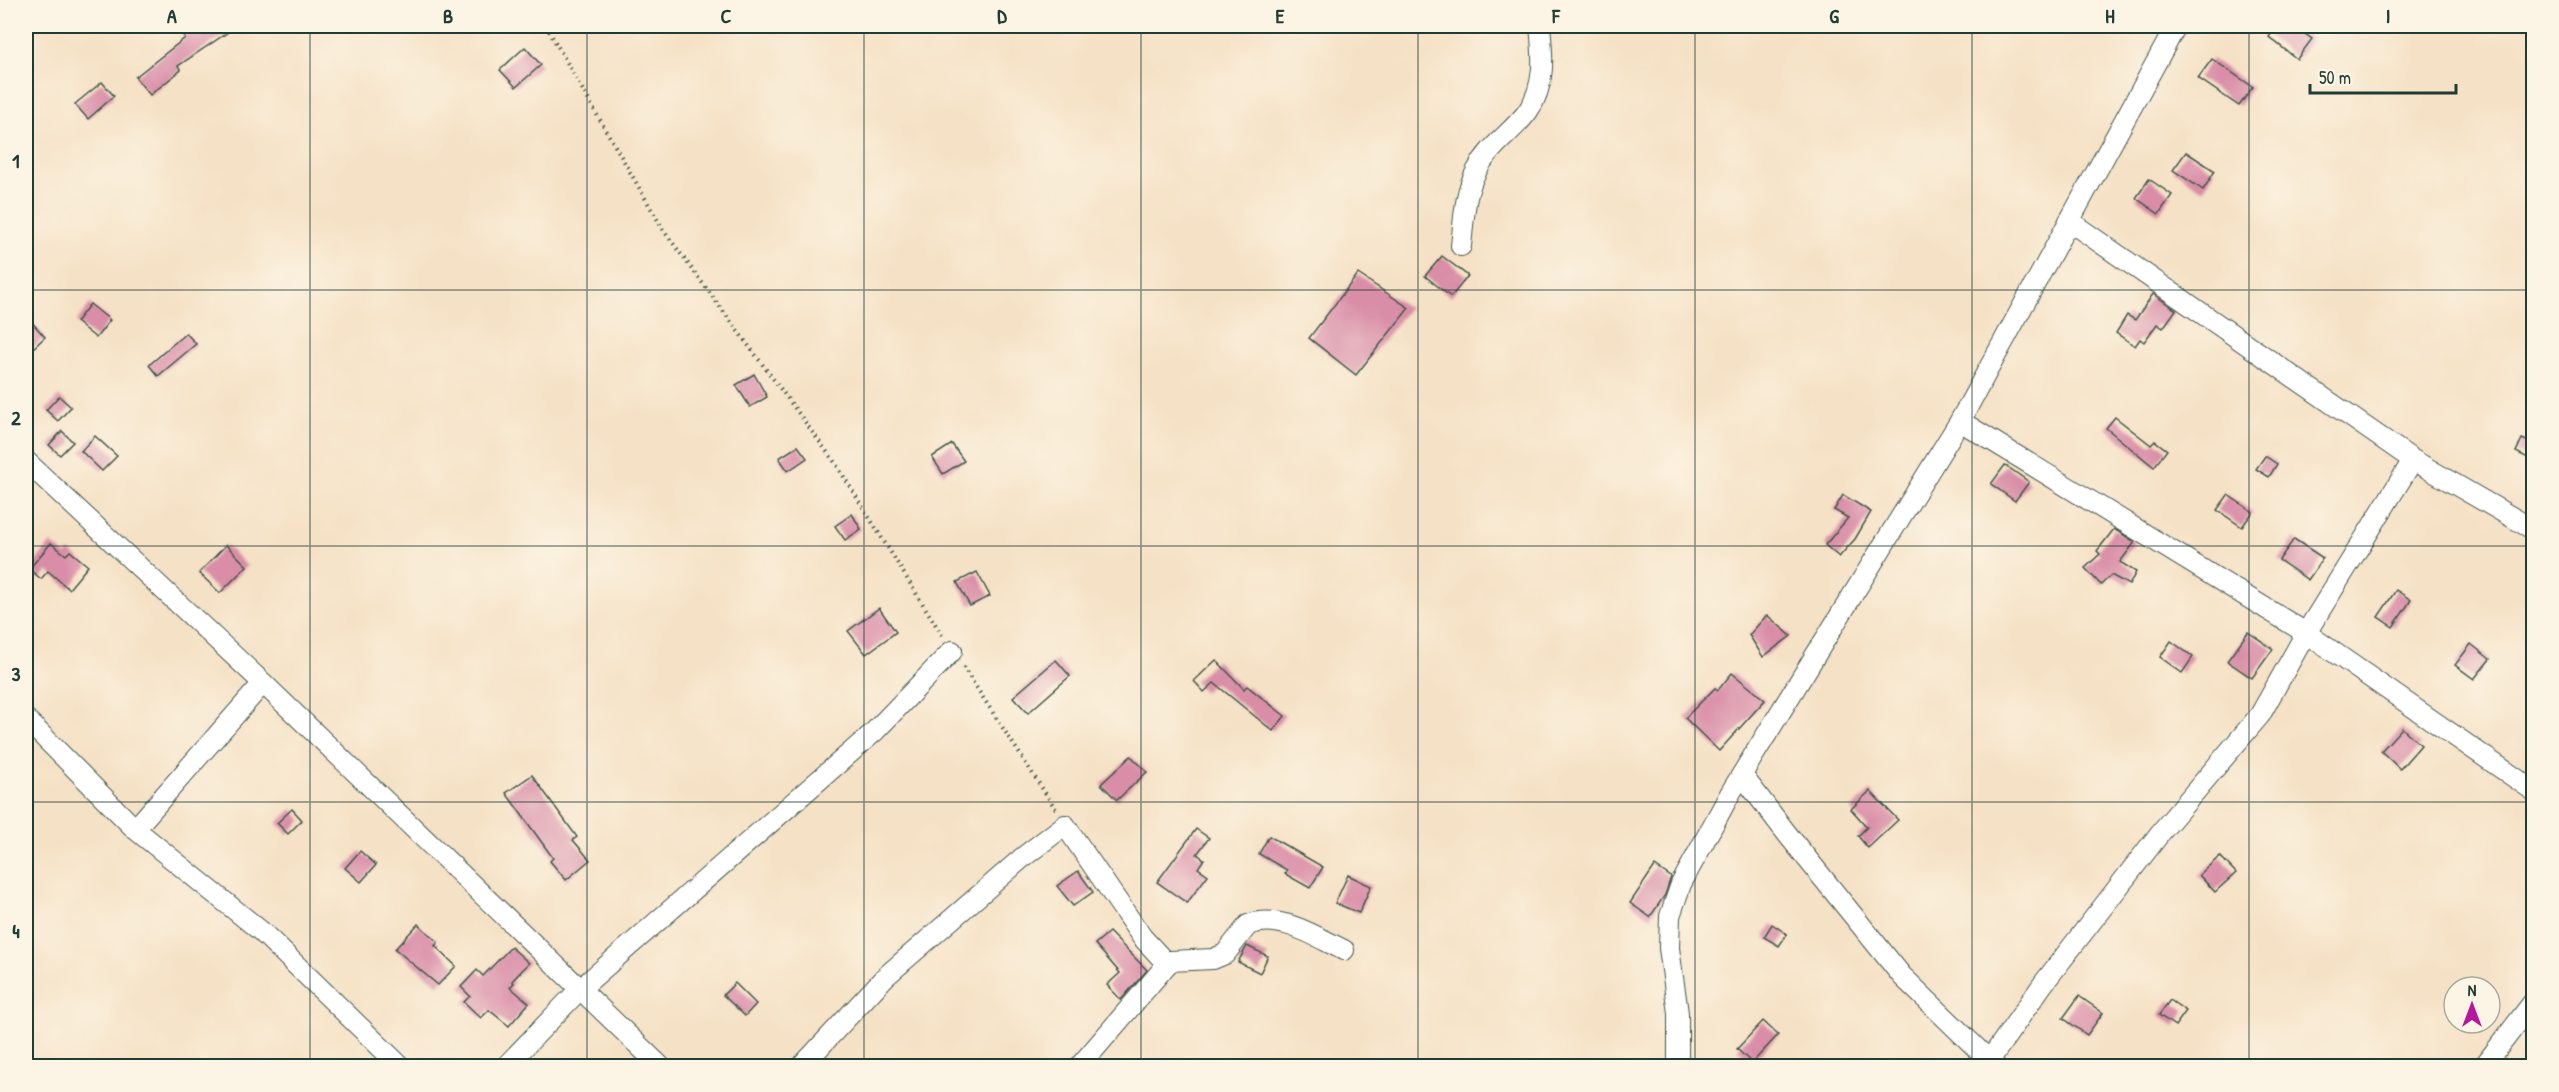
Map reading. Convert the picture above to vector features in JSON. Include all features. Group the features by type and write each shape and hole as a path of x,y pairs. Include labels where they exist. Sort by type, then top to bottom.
{"street":[{"path":"1461,246 1467,196 1477,170 1498,140 1528,112 1539,86 1543,70 1540,26"},
{"path":"1678,1066 1678,1013 1669,948 1670,916 1682,884 1742,775 1960,421 2176,26"},
{"path":"2069,221 2413,460 2534,530"},
{"path":"1960,421 2306,633 2534,791"},
{"path":"1742,775 1902,975 1992,1064 2043,984 2161,832 2260,715 2306,633 2413,460"},
{"path":"26,461 263,683 660,1066"},
{"path":"506,1066 580,989 874,732 952,651"},
{"path":"135,829 263,683"},
{"path":"26,719 135,829 262,932 400,1066"},
{"path":"802,1066 885,977 1022,858 1065,825 1142,937 1167,964"},
{"path":"1080,1066 1167,964 1178,959 1213,959 1225,954 1248,925 1264,921 1287,924 1344,950"},
{"path":"2484,1066 2534,1001"}],"path":[{"path":"546,26 664,231 836,464 952,651 1065,825"}],"building":[{"path":"191,26 237,26 178,66 181,70 150,95 135,77 185,38 181,32"},
{"path":"2277,26 2294,26 2312,39 2297,59 2269,37"},
{"path":"525,47 541,65 516,87 500,70"},
{"path":"2212,59 2253,87 2239,106 2198,78"},
{"path":"102,82 114,96 88,119 75,104"},
{"path":"2186,152 2215,171 2203,190 2173,170"},
{"path":"2149,179 2172,195 2159,214 2136,198"},
{"path":"1442,256 1468,276 1451,297 1425,276"},
{"path":"1358,274 1409,308 1356,375 1309,338"},
{"path":"2153,294 2176,310 2163,328 2157,324 2144,342 2140,339 2135,346 2116,333 2127,315 2135,320"},
{"path":"90,304 110,320 96,338 76,322"},
{"path":"26,316 45,337 26,355"},
{"path":"186,333 196,344 158,376 149,365"},
{"path":"754,374 767,397 750,407 736,385"},
{"path":"59,396 71,407 58,421 46,410"},
{"path":"2115,417 2151,445 2155,441 2167,450 2154,467 2106,428"},
{"path":"62,431 73,442 60,455 49,445"},
{"path":"95,436 117,456 102,471 81,451"},
{"path":"2522,439 2534,444 2534,461 2516,452"},
{"path":"952,444 964,461 943,474 932,457"},
{"path":"798,446 807,458 788,471 779,458"},
{"path":"2265,456 2277,464 2269,477 2256,469"},
{"path":"2005,465 2029,482 2015,501 1991,484"},
{"path":"1843,495 1871,512 1855,539 1839,557 1825,545 1848,518 1834,510"},
{"path":"2228,495 2253,512 2242,527 2217,510"},
{"path":"852,514 861,529 845,540 835,526"},
{"path":"2114,529 2135,542 2120,562 2136,572 2129,585 2111,575 2101,585 2085,568 2100,554 2097,551"},
{"path":"2294,539 2323,558 2308,580 2279,560"},
{"path":"51,543 66,555 70,551 88,566 69,589 48,571 41,579 29,569"},
{"path":"226,545 247,566 220,593 199,573"},
{"path":"977,572 990,596 970,606 957,582"},
{"path":"2396,590 2411,600 2393,627 2378,617"},
{"path":"879,608 896,632 866,654 848,631"},
{"path":"1767,615 1791,636 1763,657 1749,635"},
{"path":"2248,632 2273,649 2252,678 2227,661"},
{"path":"2171,641 2193,657 2182,673 2160,657"},
{"path":"2471,644 2490,659 2474,679 2455,665"},
{"path":"1056,660 1070,676 1028,713 1013,697"},
{"path":"1216,660 1244,689 1247,686 1285,716 1273,731 1214,683 1204,692 1194,681"},
{"path":"1732,673 1765,700 1719,751 1685,718 1715,688 1718,690"},
{"path":"2402,728 2421,745 2400,769 2381,751"},
{"path":"1131,756 1147,772 1117,800 1101,784"},
{"path":"532,775 577,837 573,840 590,860 566,880 550,861 553,858 506,793"},
{"path":"1870,791 1898,820 1868,848 1858,836 1867,827 1851,809"},
{"path":"292,809 302,820 288,834 277,823"},
{"path":"1196,829 1209,838 1197,854 1204,859 1198,868 1208,875 1187,903 1157,882"},
{"path":"1269,836 1323,867 1310,888 1285,874 1287,870 1259,854"},
{"path":"360,851 376,865 361,882 345,868"},
{"path":"2220,856 2236,873 2215,892 2199,875"},
{"path":"1655,866 1671,877 1665,895 1650,917 1630,903"},
{"path":"1078,871 1093,892 1073,906 1057,886"},
{"path":"1348,875 1371,886 1359,913 1335,903"},
{"path":"418,924 438,942 435,946 456,966 438,985 395,949"},
{"path":"1772,924 1787,934 1779,946 1764,937"},
{"path":"1109,932 1147,970 1121,1000 1107,985 1120,973 1095,944"},
{"path":"1247,946 1268,956 1260,973 1238,962"},
{"path":"511,947 529,963 512,981 514,983 510,987 529,1003 509,1026 489,1010 481,1018 464,1002 470,996 461,987 477,970 483,976"},
{"path":"735,983 756,1004 745,1016 723,995"},
{"path":"2079,996 2103,1013 2087,1035 2063,1018"},
{"path":"2170,1000 2186,1011 2175,1026 2159,1015"},
{"path":"1763,1021 1778,1035 1752,1063 1737,1049"}]}
